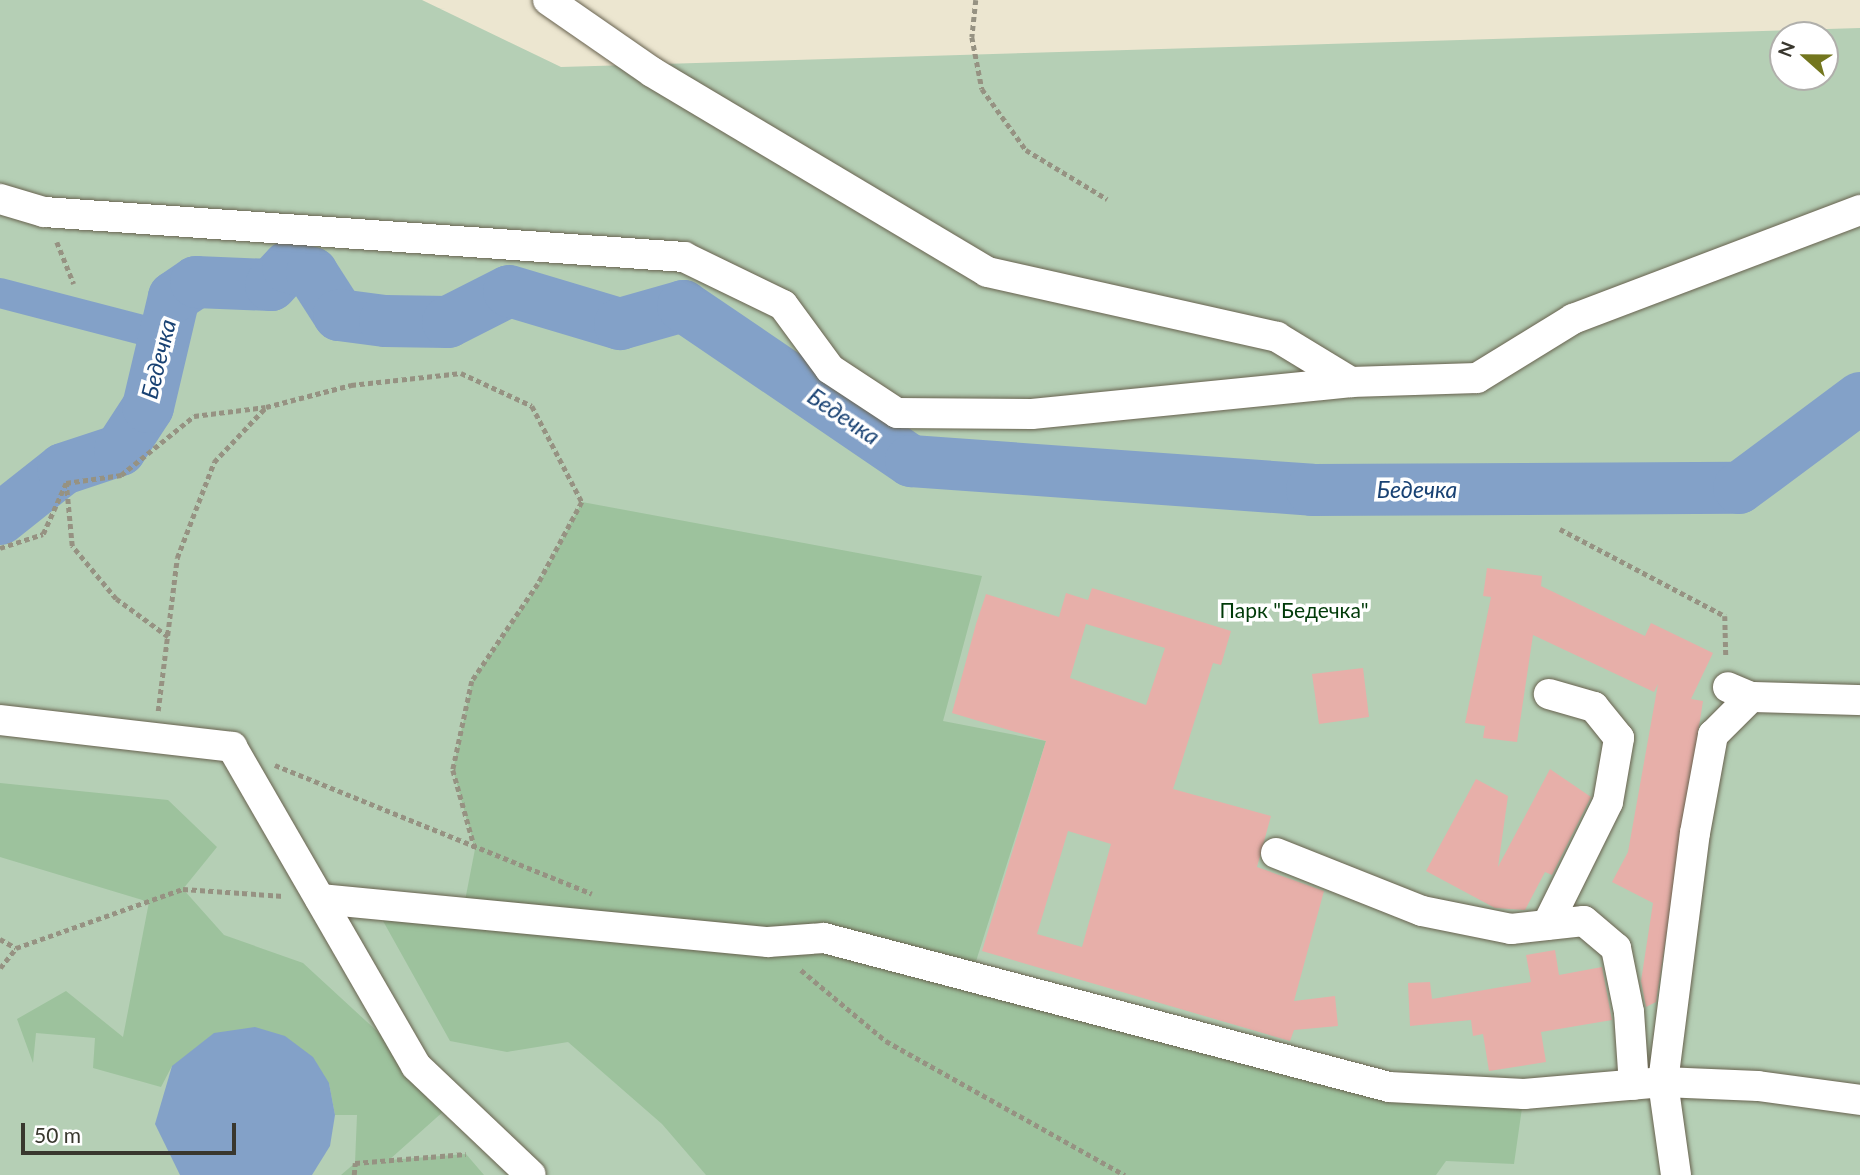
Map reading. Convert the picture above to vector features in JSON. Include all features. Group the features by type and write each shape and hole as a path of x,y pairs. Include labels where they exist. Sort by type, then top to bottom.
{"street":[{"path":"548,0 652,72 987,272 1277,337 1351,382"},
{"path":"0,199 44,212 684,257 783,305 830,369 897,413 1032,414 1351,382 1477,378 1573,319 1860,210"},
{"path":"1648,1084 1713,735 1739,692 1860,701"},
{"path":"1547,925 1608,802 1619,738 1594,707 1549,694"},
{"path":"0,720 232,747 320,899 362,981 416,1066 531,1175"},
{"path":"1276,853 1422,911 1511,929 1584,921 1616,948 1648,1084 1676,1175"},
{"path":"320,899 768,942 824,938 1389,1087 1524,1094 1648,1084 1758,1086 1860,1100"}],"path":[{"path":"976,0 972,37 982,89 1026,150 1107,199"},
{"path":"44,212 74,285"},
{"path":"66,483 121,475 194,416 266,407 351,385 461,373 532,406 582,502 538,584 472,681 453,770 475,849"},
{"path":"154,737 177,558 214,462 266,407"},
{"path":"0,548 43,534 66,483"},
{"path":"66,483 72,546 116,599 168,637"},
{"path":"1560,529 1725,616 1739,692"},
{"path":"232,747 475,849 604,898"},
{"path":"0,968 16,948 183,889 320,899"},
{"path":"0,939 16,948"},
{"path":"768,942 886,1041 1125,1175"},
{"path":"354,1175 355,1163 505,1151"}],"green space":[{"name":"Парк \"Бедечка\"","path":"0,0 422,0 561,67 1769,31 1769,91 1839,91 1839,29 1860,28 1860,1175 0,1175"},
{"path":"582,502 982,576 943,721 1046,741 971,977 1389,1087 1524,1094 1514,1164 1446,1161 1436,1175 706,1175 662,1124 568,1042 507,1052 450,1041 373,903 463,911 475,849 453,770 472,681 538,585"},
{"path":"0,783 168,800 217,847 183,889 224,935 303,963 454,1102 389,1160 466,1154 484,1175 341,1175 355,1163 357,1115 335,1115 329,1083 172,1066 161,1087 93,1068 95,1038 36,1033 33,1063 17,1019 66,991 123,1037 149,902 0,857"}],"water":[{"path":"255,1027 285,1036 313,1057 329,1083 335,1115 330,1146 312,1175 180,1175 155,1124 172,1066 214,1033"}],"building":[{"path":"1487,568 1542,576 1541,586 1645,636 1651,623 1713,653 1691,699 1703,701 1656,1002 1646,1007 1641,981 1653,903 1612,882 1628,852 1658,684 1654,692 1533,635 1517,742 1483,738 1485,726 1465,723 1491,597 1483,596"},
{"path":"1092,588 1231,631 1221,665 1213,663 1173,789 1271,816 1257,867 1324,891 1294,1001 1335,996 1338,1026 1294,1030 1290,1041 982,951 1046,741 952,713 976,624 986,594 1059,617 1066,593 1088,600","holes":["1086,624 1165,648 1146,705 1070,678","1068,831 1111,844 1082,947 1037,934"]},
{"path":"1363,668 1369,717 1319,724 1312,674"},
{"path":"1550,769 1591,797 1552,875 1545,872 1525,910 1495,908 1426,871 1476,779 1508,796 1498,867"},
{"path":"1555,950 1559,975 1602,967 1612,1020 1541,1032 1546,1062 1489,1071 1483,1034 1473,1036 1471,1020 1410,1026 1408,983 1430,982 1432,999 1531,982 1526,955"}],"waterway":[{"name":"Бедечка","path":"0,519 63,469 120,450 148,407 174,297 196,282 271,285 288,267 312,273 339,315 385,321 448,322 509,291 620,324 683,306 911,461 1312,490 1739,488 1860,398"},
{"path":"0,293 161,335"}]}
